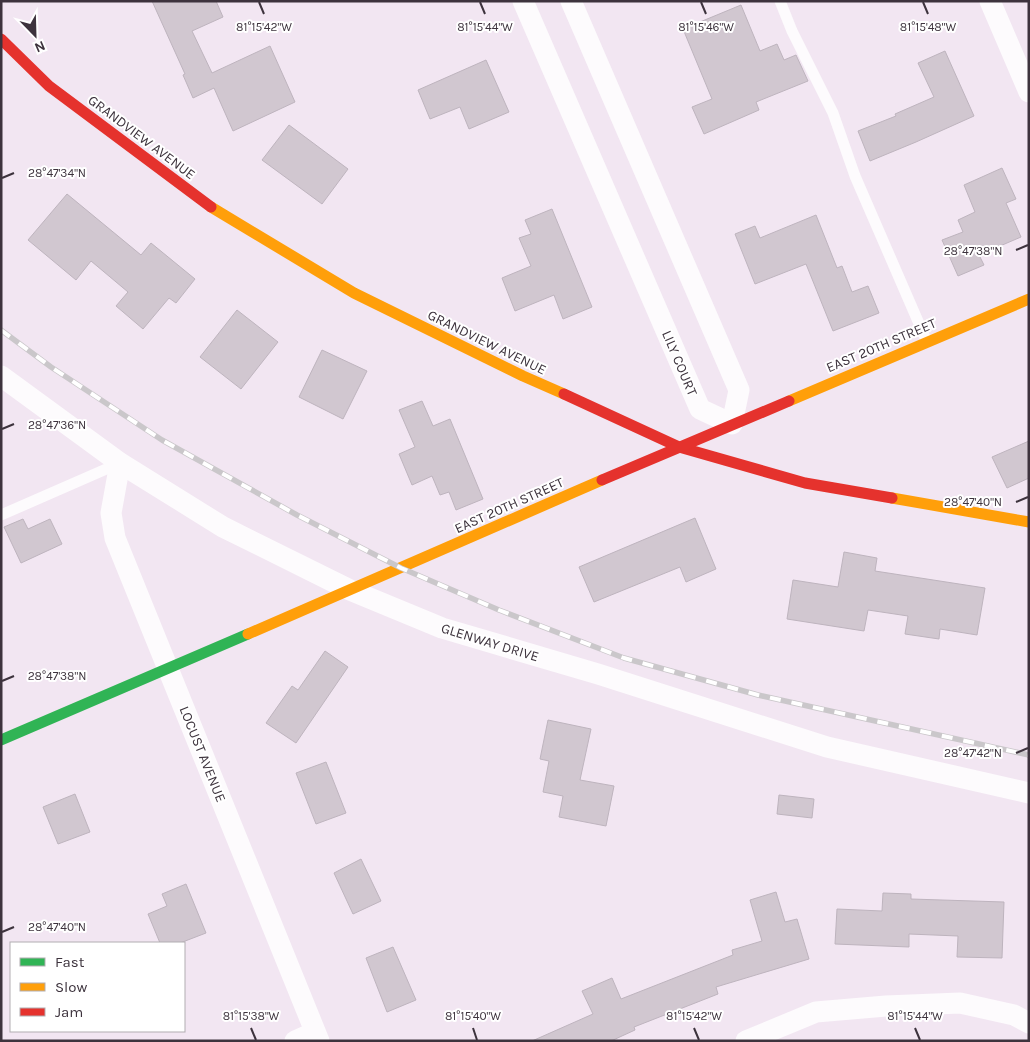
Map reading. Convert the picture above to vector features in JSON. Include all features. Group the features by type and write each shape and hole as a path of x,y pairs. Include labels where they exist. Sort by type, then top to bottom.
{"street":[{"name":"LILY COURT","path":"523,1 700,409 732,424"},
{"path":"570,1 739,390 732,424"},
{"path":"990,1 1029,92"},
{"name":"GRANDVIEW AVENUE","path":"1,40 49,86 203,202 354,293 523,376 679,447 806,483 1029,522"},
{"name":"EAST 20TH STREET","path":"1,740 732,424 1029,299"},
{"name":"GLENWAY DRIVE","path":"1,376 120,463 223,526 350,590 442,628 598,674 827,747 1029,793"},
{"name":"LOCUST AVENUE","path":"120,463 111,512 114,538 317,1036"},
{"path":"746,1041 816,1012 886,1006 960,1004 1014,1015 1029,1023"},
{"path":"295,1041 317,1036"}],"lane":[{"path":"780,1 792,31 833,113 855,176 927,342"},
{"path":"1,515 120,463"}],"building":[{"path":"152,1 216,1 223,17 192,31 212,73 270,46 295,102 233,131 214,88 193,98 183,75 185,74"},
{"path":"741,5 760,51 777,44 784,60 796,55 808,81 756,102 759,110 704,134 692,107 712,99 683,29"},
{"path":"945,51 974,116 870,161 858,131 896,116 895,114 934,97 918,63"},
{"path":"486,60 509,112 469,129 460,107 430,119 418,90"},
{"path":"289,125 348,169 322,204 262,160"},
{"path":"1002,168 1016,199 1006,203 1021,237 979,255 984,265 958,276 942,240 963,232 958,220 975,212 964,185"},
{"path":"67,194 141,255 151,243 195,279 176,303 169,298 143,329 116,306 128,292 91,261 76,280 28,240"},
{"path":"552,209 592,307 563,319 554,295 515,311 502,278 531,266 519,238 531,234 525,220"},
{"path":"816,215 837,268 842,266 852,292 868,286 879,313 833,331 806,264 755,284 735,234 755,226 760,238"},
{"path":"237,310 278,342 241,389 200,357"},
{"path":"322,350 367,371 343,419 299,397"},
{"path":"422,401 433,426 450,419 483,499 456,510 449,492 440,495 432,476 412,485 399,454 415,447 399,410"},
{"path":"1029,441 1029,478 1007,488 992,457"},
{"path":"695,518 716,569 686,582 680,567 594,602 579,567"},
{"path":"23,519 28,529 50,519 62,544 21,563 4,527"},
{"path":"844,552 877,558 875,571 985,588 977,635 940,629 939,639 905,634 908,616 868,610 864,631 787,619 793,580 838,587"},
{"path":"325,651 348,667 296,743 266,723 292,686 298,690"},
{"path":"548,720 591,729 580,780 614,786 606,826 559,817 563,796 543,792 549,761 540,759"},
{"path":"326,762 346,813 316,824 296,773"},
{"path":"75,794 90,832 58,844 43,807"},
{"path":"779,795 814,799 812,818 777,814"},
{"path":"361,859 381,901 353,914 334,873"},
{"path":"186,884 206,933 183,942 160,942 148,914 167,906 162,894"},
{"path":"776,892 785,922 797,919 809,959 716,987 718,994 634,1027 635,1030 611,1041 532,1041 593,1014 582,991 612,978 621,999 733,955 732,950 762,941 750,900"},
{"path":"883,893 911,894 911,899 1004,902 1002,958 957,957 958,936 909,934 909,947 835,944 837,909 882,911"},
{"path":"393,947 416,1000 387,1012 366,958"}],"railway":[{"path":"1,330 51,367 162,440 297,515 401,568 499,610 624,658 758,695 1029,755"}],"traffic: fast":[{"path":"1,740 248,634"}],"traffic: slow":[{"path":"211,207 354,293 523,376 564,394"},
{"path":"789,401 1029,299"},
{"path":"248,634 602,480"},
{"path":"892,498 1029,522"}],"traffic: jam":[{"path":"1,39 49,86 211,207"},
{"path":"564,394 679,447 805,483 892,498"},
{"path":"602,480 789,401"}]}
